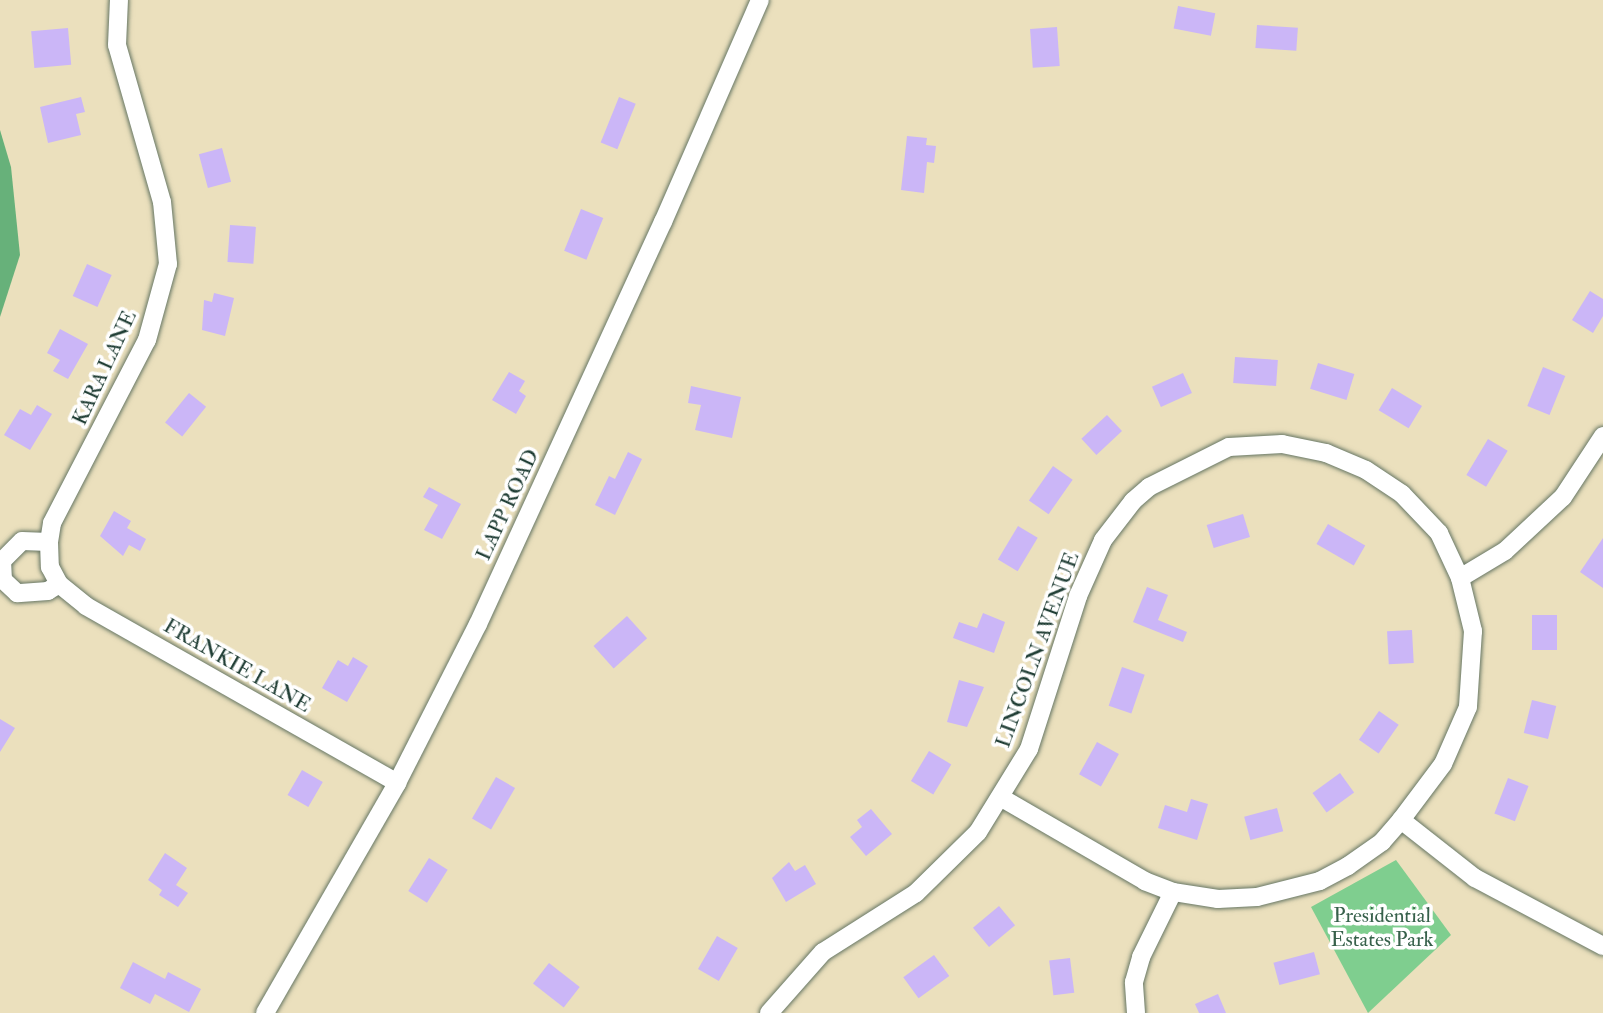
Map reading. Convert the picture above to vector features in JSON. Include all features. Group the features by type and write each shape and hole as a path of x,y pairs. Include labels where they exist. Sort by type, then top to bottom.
{"street":[{"name":"KARA LANE","path":"58,584 50,567 49,542 52,523 147,340 168,264 162,202 117,45 119,0"},
{"name":"LAPP ROAD","path":"265,1013 397,783 478,624 760,0"},
{"path":"1460,579 1505,551 1563,498 1603,436"},
{"name":"LINCOLN AVENUE","path":"769,1013 823,952 890,912 947,867 1002,798 1029,749 1078,596 1103,540 1133,501 1201,458 1255,442 1282,444 1326,453 1366,470 1424,513 1460,579 1473,631 1468,707 1443,764 1401,820 1382,842 1348,866 1287,892 1218,899 1173,892 1145,881 1002,798"},
{"path":"49,542 13,545 1,570 18,593 37,594 58,584"},
{"name":"FRANKIE LANE","path":"58,584 86,606 397,783"},
{"path":"1401,820 1475,878 1603,946"},
{"path":"1136,1013 1134,982 1141,957 1173,892"}],"green space":[{"path":"0,130 11,167 20,255 0,317"},
{"name":"Presidential Estates Park","path":"1396,860 1451,935 1368,1013 1311,907"}],"building":[{"path":"1178,6 1215,13 1211,36 1174,29"},
{"path":"1257,25 1298,28 1296,51 1255,48"},
{"path":"1057,27 1060,66 1033,68 1030,29"},
{"path":"68,28 71,65 34,68 31,31"},
{"path":"81,97 85,112 76,114 81,135 48,143 40,107"},
{"path":"619,97 636,104 617,149 601,142"},
{"path":"907,136 927,138 926,145 936,146 934,163 927,162 924,193 901,190"},
{"path":"222,148 231,182 208,188 199,154"},
{"path":"581,209 603,218 586,260 564,251"},
{"path":"230,225 256,227 253,264 227,262"},
{"path":"87,264 112,275 97,307 73,296"},
{"path":"1590,291 1603,299 1603,316 1593,333 1572,320"},
{"path":"214,293 234,298 225,336 202,330 204,300 212,302"},
{"path":"60,329 88,344 68,379 53,371 60,360 47,353"},
{"path":"1235,357 1278,360 1276,386 1233,383"},
{"path":"1318,363 1354,374 1346,400 1310,389"},
{"path":"1543,367 1565,376 1550,415 1527,406"},
{"path":"509,372 525,381 519,391 526,396 516,414 492,400"},
{"path":"1183,373 1192,393 1161,407 1152,387"},
{"path":"691,386 741,397 732,438 695,430 701,405 688,403"},
{"path":"1392,388 1422,406 1409,428 1379,410"},
{"path":"189,393 206,407 182,436 165,423"},
{"path":"37,405 52,414 30,450 4,435 20,409 31,415"},
{"path":"1107,415 1122,431 1096,455 1081,439"},
{"path":"1488,439 1508,451 1486,487 1466,475"},
{"path":"628,452 642,459 615,515 595,505 609,476 615,479"},
{"path":"1053,466 1073,480 1049,514 1029,500"},
{"path":"429,487 461,504 442,539 424,530 438,505 423,497"},
{"path":"114,511 131,521 127,528 146,539 140,551 129,545 123,556 100,536"},
{"path":"1243,514 1250,537 1214,548 1207,525"},
{"path":"1328,524 1365,546 1354,565 1316,544"},
{"path":"1018,526 1038,538 1018,571 998,559"},
{"path":"1603,538 1603,588 1580,572"},
{"path":"1147,587 1168,595 1158,620 1187,632 1183,642 1133,622"},
{"path":"983,613 1005,622 994,653 953,638 959,622 977,628"},
{"path":"1532,615 1557,615 1557,650 1532,650"},
{"path":"627,616 647,638 614,668 594,646"},
{"path":"1412,630 1414,663 1389,664 1387,631"},
{"path":"353,657 368,666 347,702 322,688 338,660 348,666"},
{"path":"1122,667 1145,675 1131,714 1109,706"},
{"path":"959,680 984,687 967,727 947,722"},
{"path":"1532,700 1556,706 1548,739 1524,733"},
{"path":"1379,711 1399,725 1379,753 1359,740"},
{"path":"0,719 15,728 0,752"},
{"path":"1097,742 1119,754 1101,786 1079,774"},
{"path":"929,751 951,764 933,794 911,781"},
{"path":"302,770 323,782 308,807 288,795"},
{"path":"1340,773 1354,792 1327,812 1312,793"},
{"path":"496,777 515,788 491,830 472,819"},
{"path":"1508,778 1529,786 1515,821 1494,813"},
{"path":"1191,799 1208,804 1197,840 1158,828 1165,805 1187,812"},
{"path":"1277,808 1283,831 1250,840 1244,817"},
{"path":"871,809 892,834 866,856 850,837 862,827 857,820"},
{"path":"165,853 187,868 176,885 188,893 178,907 159,895 162,890 148,880"},
{"path":"429,858 448,870 427,903 408,891"},
{"path":"789,862 795,871 805,865 816,884 786,902 772,878"},
{"path":"999,906 1015,925 989,947 973,928"},
{"path":"717,936 738,948 719,981 698,969"},
{"path":"1314,952 1320,974 1279,985 1273,963"},
{"path":"934,955 949,976 919,998 903,977"},
{"path":"1070,958 1074,993 1053,995 1049,961"},
{"path":"133,962 165,979 168,972 201,989 189,1012 155,994 150,1004 120,988"},
{"path":"549,963 580,987 564,1007 533,983"},
{"path":"1218,994 1226,1013 1199,1013 1195,1004"}]}
